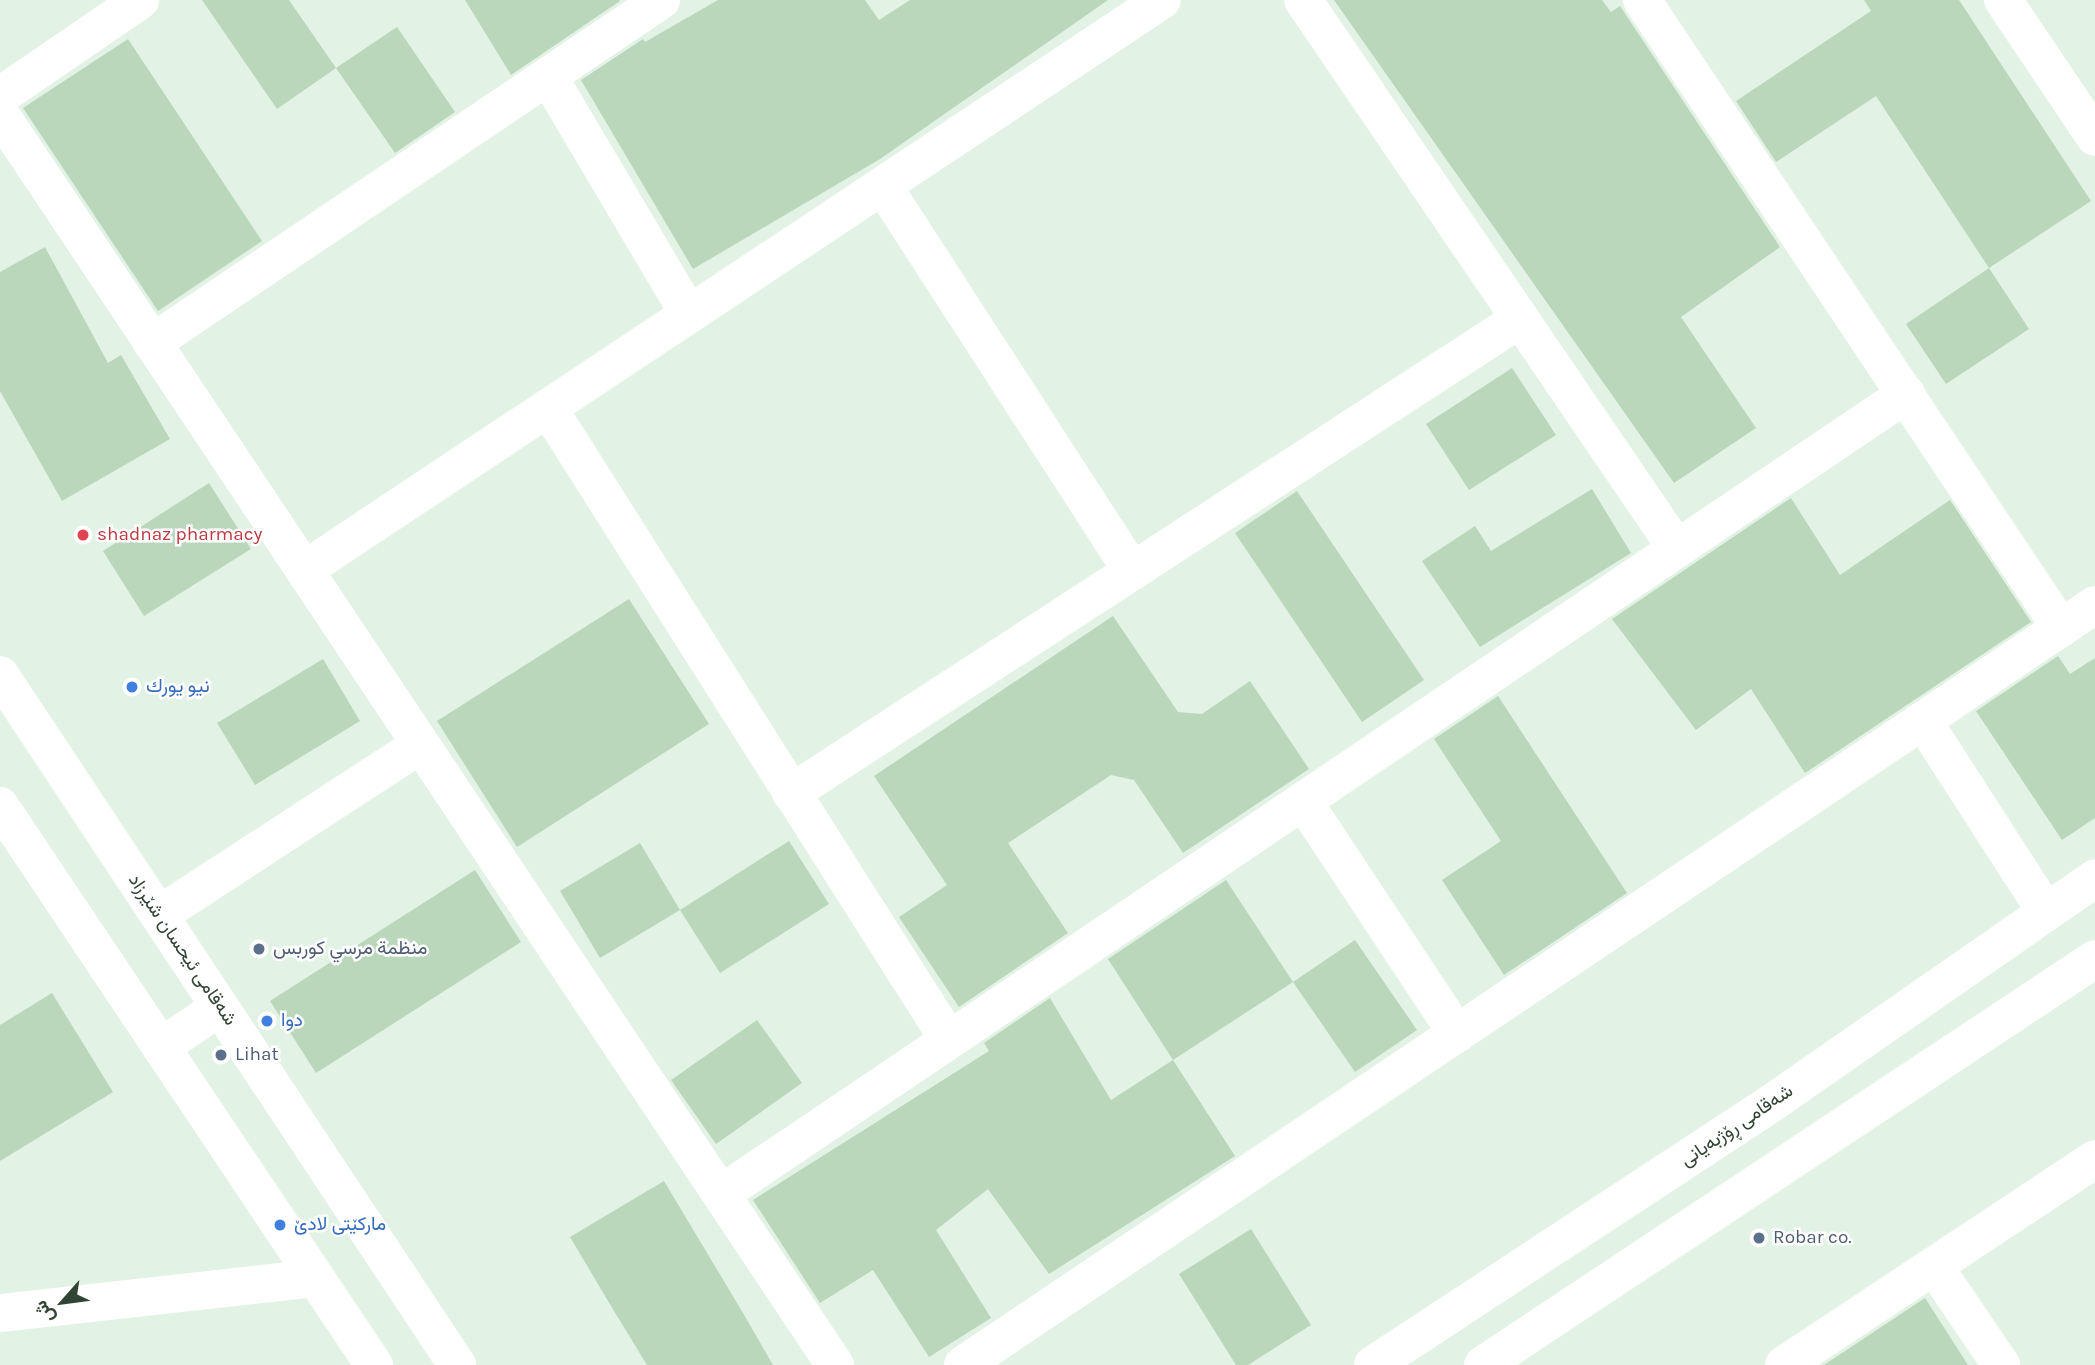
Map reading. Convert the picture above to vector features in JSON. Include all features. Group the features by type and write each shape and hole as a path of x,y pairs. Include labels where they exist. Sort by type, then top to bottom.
{"street":[{"path":"0,96 140,0"},
{"path":"152,343 661,0"},
{"path":"304,570 1162,0"},
{"path":"1303,0 1677,549"},
{"path":"2003,0 2095,137"},
{"path":"1645,1 2061,628"},
{"path":"548,76 689,314"},
{"path":"0,114 835,1365"},
{"path":"883,186 1132,571"},
{"path":"791,793 1520,319"},
{"path":"721,1194 1906,394"},
{"path":"548,408 949,1040"},
{"path":"963,1365 2095,605"},
{"name":"شەقامی ئیحسان شێرزاد","path":"0,675 457,1365"},
{"path":"1923,720 2046,912"},
{"path":"159,915 420,744"},
{"path":"1303,801 1457,1034"},
{"path":"0,806 374,1365"},
{"name":"شەقامی ڕۆژبەیانی","path":"1373,1365 1779,1098 2095,878"},
{"path":"1487,1364 1814,1149 2095,959"},
{"path":"161,1047 220,1007"},
{"path":"1779,1098 1814,1149"},
{"path":"1784,1365 2095,1159"},
{"path":"1934,1266 2001,1365"},
{"path":"0,1312 315,1278"}],"building":[{"path":"202,0 289,0 336,68 277,109"},
{"path":"465,0 619,0 620,1 511,75"},
{"path":"718,0 865,0 879,20 910,0 1108,0 880,159 693,269 581,80 643,39 645,42"},
{"path":"1334,0 1602,0 1611,12 1620,6 1780,247 1681,317 1756,428 1674,483"},
{"path":"1864,0 1959,0 2091,201 1989,268 1876,96 1776,162 1736,101 1871,11"},
{"path":"397,27 455,112 395,153 336,68"},
{"path":"128,39 262,241 158,311 23,108"},
{"path":"45,247 108,363 121,355 170,439 62,501 0,391 0,272"},
{"path":"1989,268 2029,329 1946,384 1906,324"},
{"path":"1512,368 1556,435 1469,490 1426,424"},
{"path":"209,483 251,549 144,616 103,551"},
{"path":"1592,489 1631,553 1480,647 1422,561 1475,526 1491,551"},
{"path":"1297,491 1424,680 1362,722 1235,533"},
{"path":"1791,498 1840,575 1950,500 2031,622 1805,773 1751,689 1696,730 1612,619"},
{"path":"629,599 709,724 517,847 437,721"},
{"path":"1113,616 1178,712 1202,714 1250,681 1309,769 1183,853 1134,780 1111,775 1008,843 1068,933 959,1007 899,917 947,885 874,776"},
{"path":"2058,656 2070,674 2095,658 2095,818 2062,840 1976,711"},
{"path":"323,659 360,721 255,785 217,723"},
{"path":"1498,696 1627,893 1504,975 1442,880 1501,841 1434,739"},
{"path":"789,841 829,904 720,973 680,910"},
{"path":"640,843 680,910 600,958 560,891"},
{"path":"475,870 521,942 316,1073 270,1001"},
{"path":"1226,880 1293,982 1173,1060 1108,959"},
{"path":"1355,940 1417,1030 1355,1072 1293,982"},
{"path":"52,993 113,1092 0,1161 0,1025"},
{"path":"1050,998 1111,1100 1173,1060 1235,1156 1049,1274 988,1189 936,1230 991,1318 929,1357 873,1270 820,1303 753,1200 989,1051 984,1043"},
{"path":"757,1020 802,1083 716,1144 671,1080"},
{"path":"664,1181 773,1365 647,1365 570,1237"},
{"path":"1251,1229 1311,1325 1248,1365 1236,1365 1179,1274"},
{"path":"1925,1298 1968,1365 1824,1365"}],"place":[{"name":"shadnaz pharmacy","path":"83,535"},
{"name":"نيو يورك","path":"132,687"},
{"name":"منظمة مرسي كوربس","path":"259,949"},
{"name":"دوا","path":"267,1021"},
{"name":"Lihat","path":"221,1055"},
{"name":"مارکێتی لادێ","path":"280,1225"},
{"name":"Robar co.","path":"1759,1238"}]}
